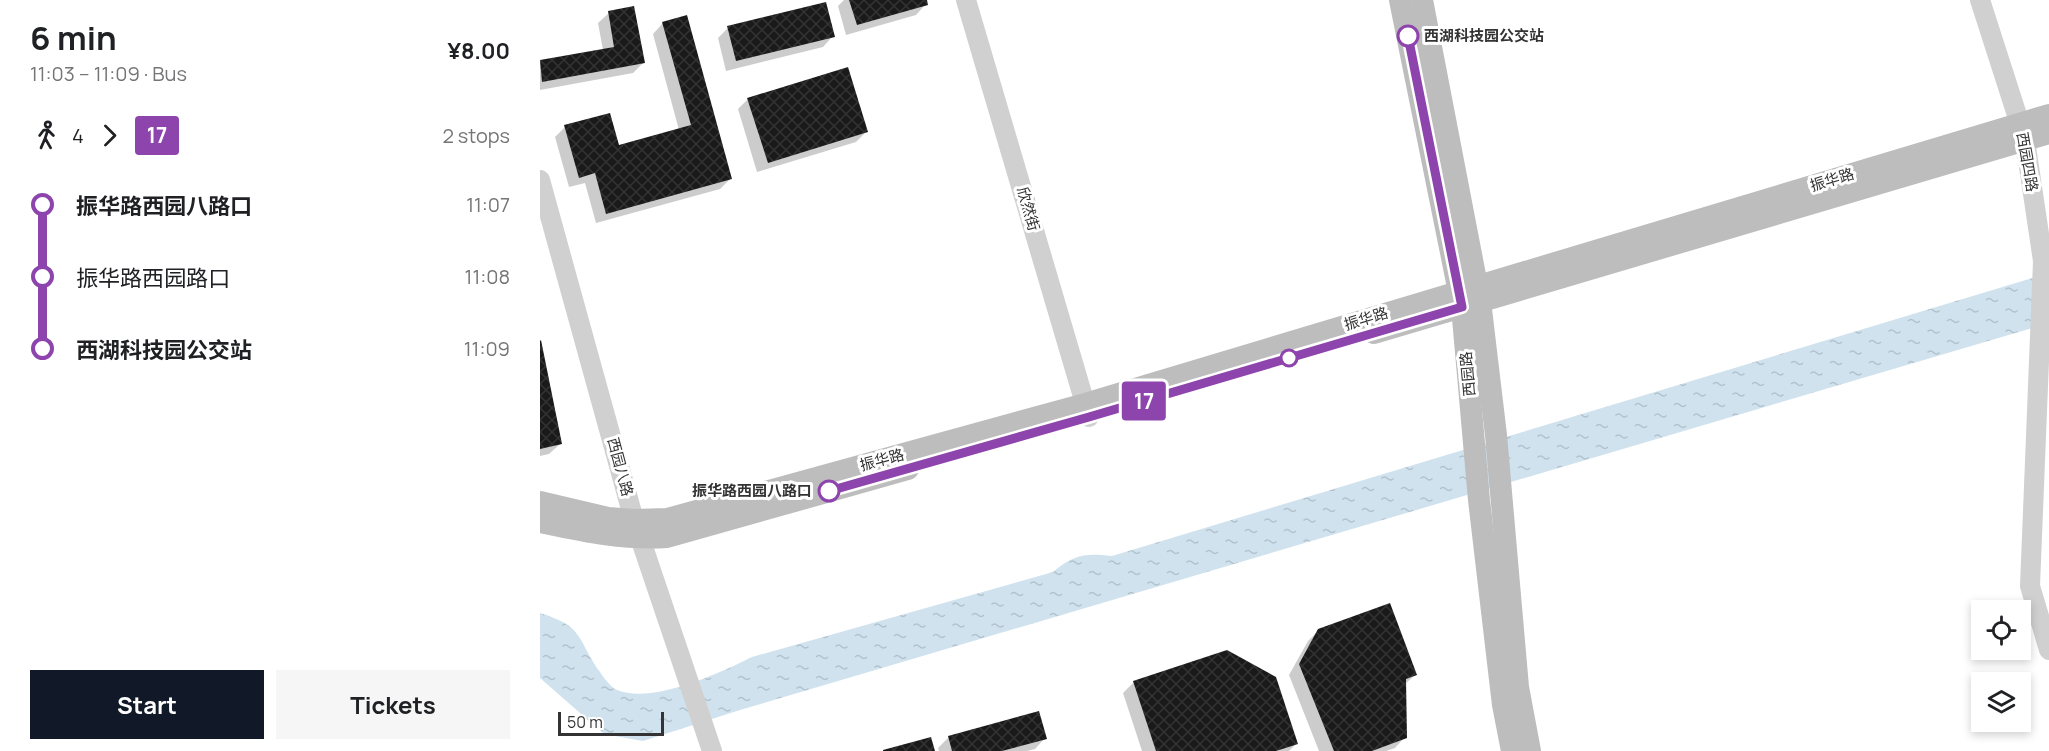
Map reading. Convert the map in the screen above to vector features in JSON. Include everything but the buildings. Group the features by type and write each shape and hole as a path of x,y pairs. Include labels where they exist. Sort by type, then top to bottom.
{"main road":[{"name":"西园路","path":"1400,0 1470,296 1473,439 1503,705 1512,751"},
{"name":"西园路","path":"1422,0 1470,296 1496,435 1518,687 1530,751"},
{"name":"振华路","path":"540,522 598,535 637,530 667,519 1087,411 2022,132 2049,115"},
{"name":"振华路","path":"2022,132 2049,133"},
{"name":"振华路","path":"540,502 608,518 637,530"}],"street":[{"name":"欣然街","path":"966,0 1087,411"},
{"name":"西园四路","path":"1980,0 2022,132 2043,261 2030,586 2049,650"},
{"name":"西园八路","path":"540,180 637,530 710,745"}],"water":[{"path":"2049,273 2049,323 740,710 643,741 604,734 540,678 540,613 565,623 578,635 592,660 615,689 629,693 665,691 704,679 752,657 1053,572 1074,558 1095,555 1112,556"}],"bus line":[{"name":"17","path":"829,491 1462,307 1408,36"}],"place":[{"name":"西湖科技园公交站","path":"1408,36"},
{"name":"振华路西园八路口","path":"829,491"}]}
